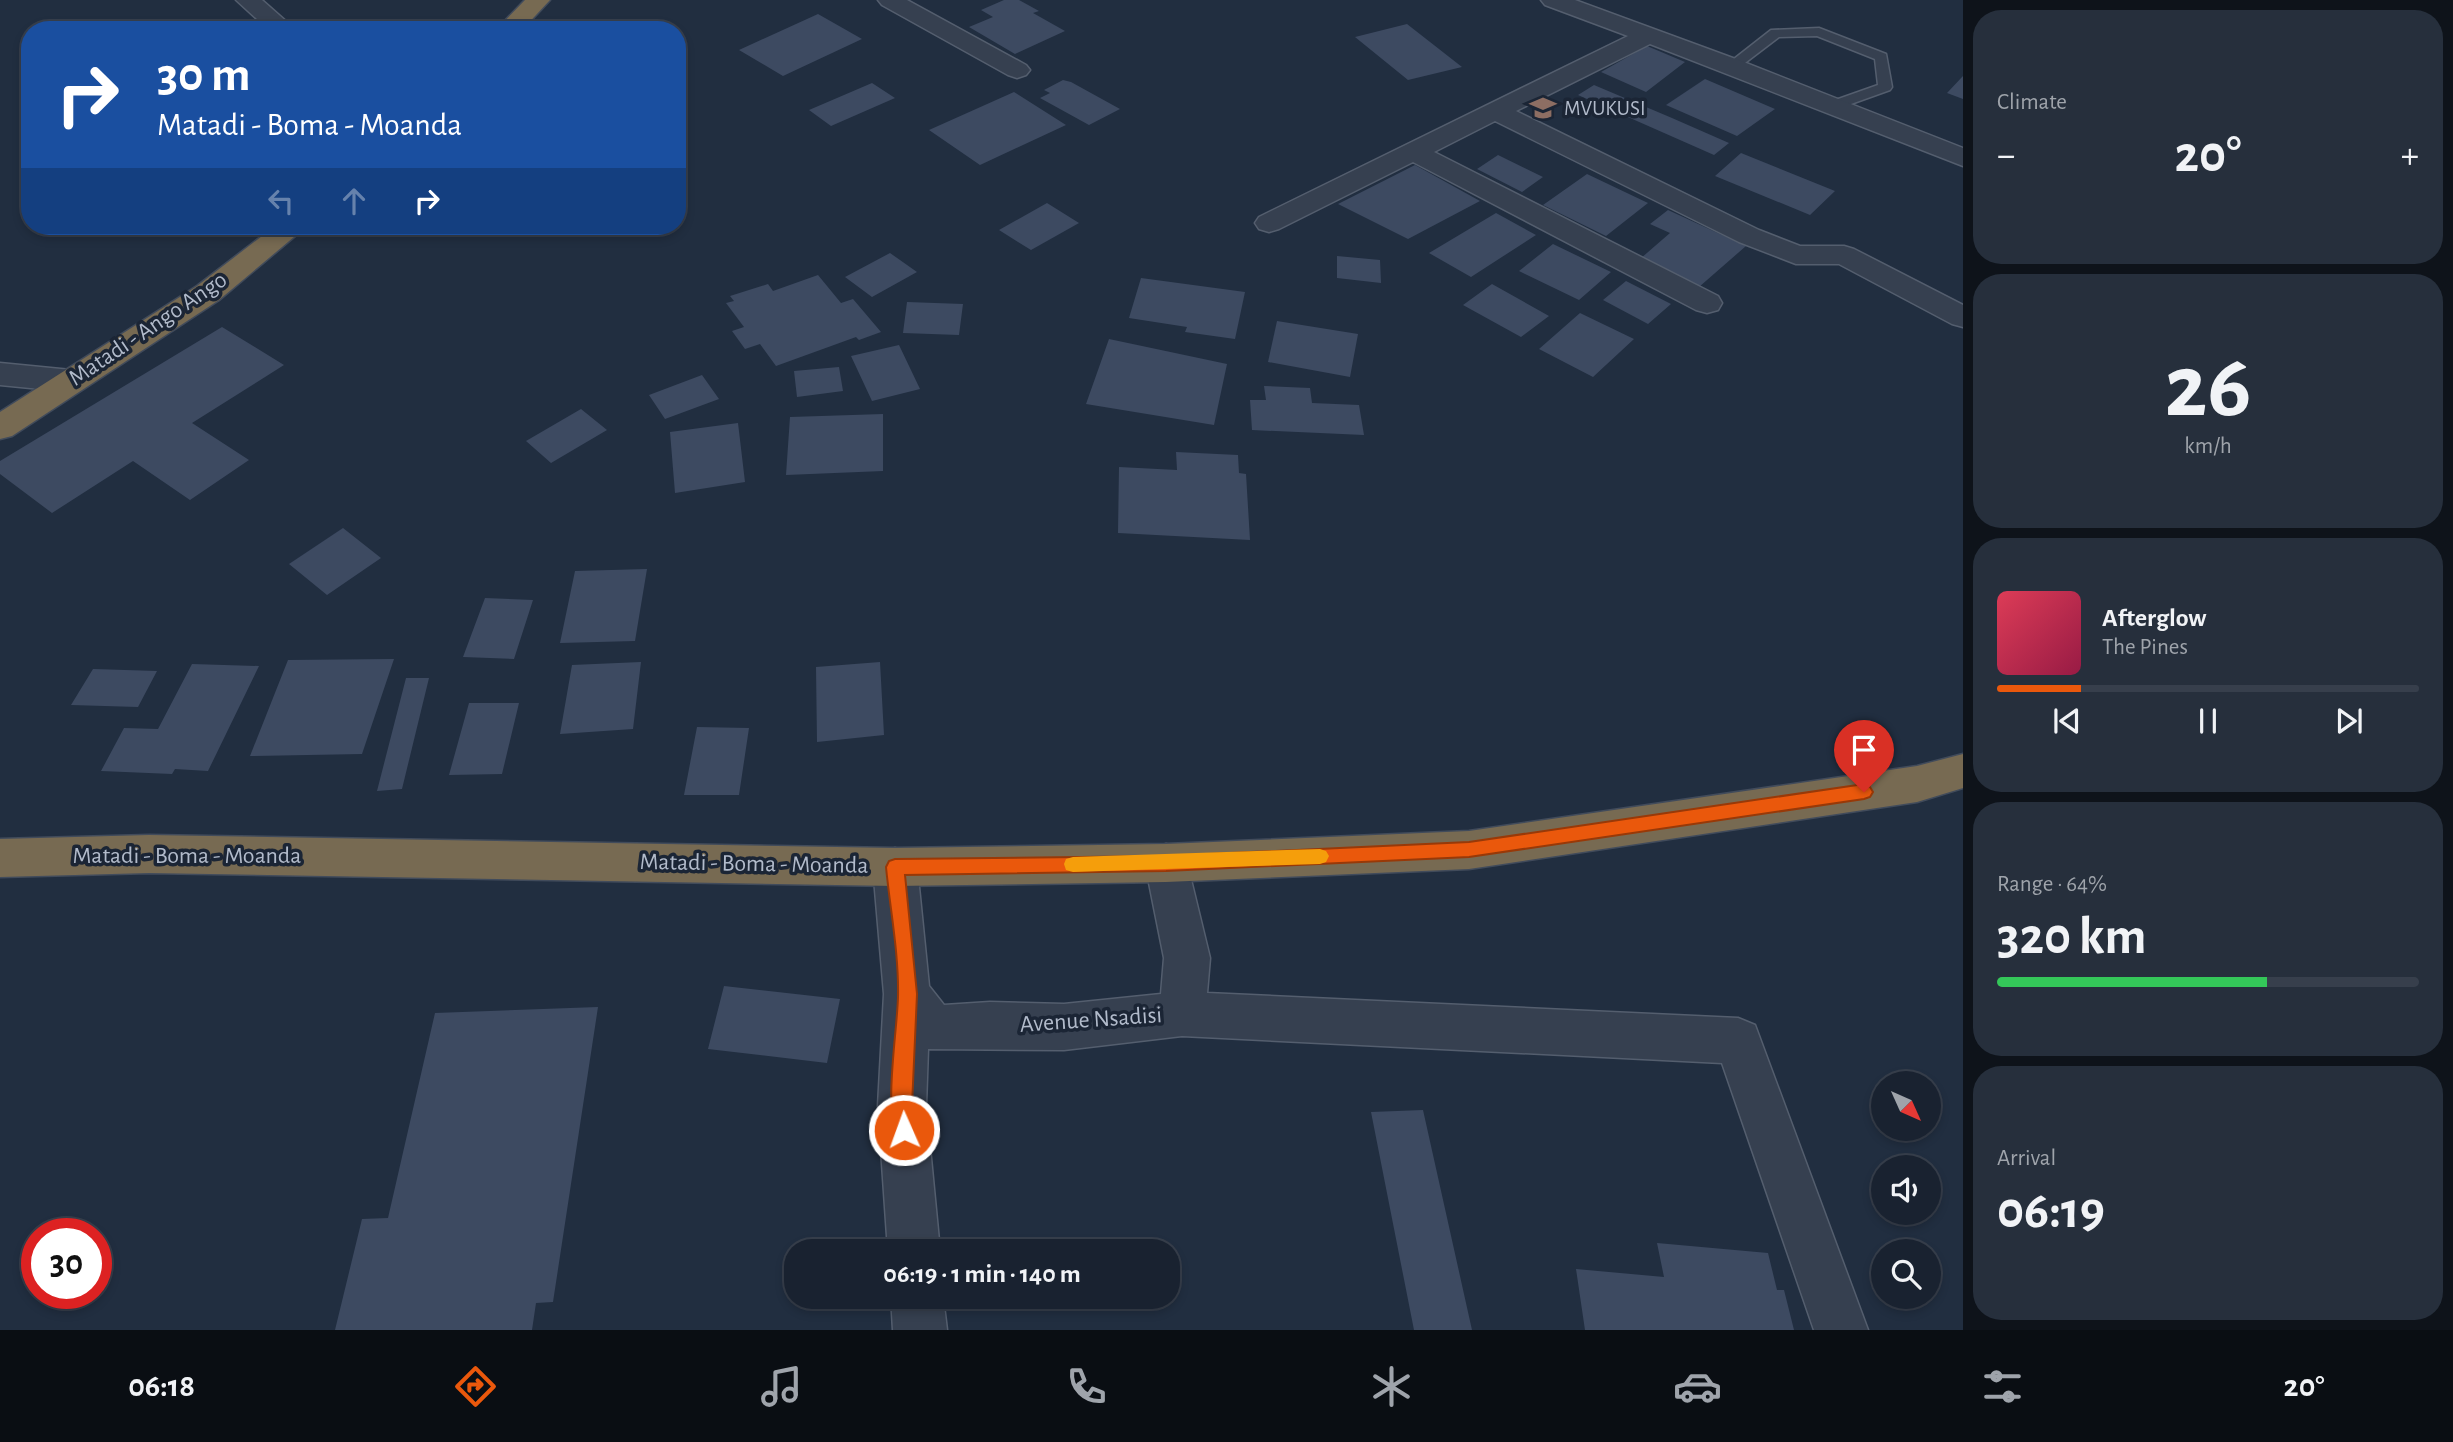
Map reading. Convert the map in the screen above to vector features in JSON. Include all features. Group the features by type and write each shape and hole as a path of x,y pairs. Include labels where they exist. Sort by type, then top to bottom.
{"highway":[{"path":"517,21 538,0"},
{"name":"Matadi - Ango Ango","path":"0,428 208,293 282,235"},
{"name":"Matadi - Boma - Moanda","path":"0,858 149,853 895,867 1166,863 1469,850 1917,784 1963,771"}],"street":[{"path":"248,0 273,21"},
{"path":"890,0 1017,70"},
{"path":"1553,0 1732,66 1963,158"},
{"path":"1269,223 1650,35"},
{"path":"1495,111 1749,236 1796,255 1844,255 1963,317"},
{"path":"1414,152 1707,303"},
{"path":"0,374 71,382"},
{"name":"Avenue Nsadisi","path":"907,994 933,1028 990,1025 1064,1027 1182,1014 1186,958 1166,863"},
{"path":"895,867 907,994 902,1106 913,1239"},
{"path":"1182,1014 1738,1041 1841,1330"},
{"path":"918,1309 920,1330"}],"lane":[{"path":"1732,66 1776,33 1819,32 1881,57 1885,87 1832,106"}],"building":[{"path":"1004,0 1019,0 1039,11 1033,13 1065,31 1015,54 969,27 993,17 981,10"},
{"path":"818,14 862,39 783,76 739,50"},
{"path":"1407,24 1462,67 1408,80 1355,37"},
{"path":"1647,46 1685,62 1646,92 1601,72"},
{"path":"1963,76 1963,99 1947,93"},
{"path":"1705,79 1775,109 1737,136 1666,105"},
{"path":"1063,80 1120,109 1089,125 1040,98 1050,93 1044,90"},
{"path":"872,83 895,98 831,126 809,110"},
{"path":"1594,85 1729,143 1714,155 1578,95"},
{"path":"1014,92 1066,125 980,165 929,130"},
{"path":"1741,153 1835,191 1810,215 1715,176"},
{"path":"1498,155 1543,177 1522,192 1477,169"},
{"path":"1415,165 1480,201 1408,239 1338,204"},
{"path":"1587,174 1648,203 1606,236 1543,205"},
{"path":"1047,203 1079,223 1031,250 999,230"},
{"path":"1668,210 1746,246 1699,287 1640,259 1670,233 1650,224"},
{"path":"1496,213 1536,235 1471,277 1429,253"},
{"path":"1553,244 1611,272 1579,300 1519,271"},
{"path":"890,253 917,272 872,297 845,277"},
{"path":"1337,256 1380,260 1381,283 1337,278"},
{"path":"818,275 841,303 853,299 881,332 859,340 856,337 776,366 760,344 745,349 732,331 744,327 726,303 734,301 730,296 768,284 773,291"},
{"path":"1141,278 1245,292 1235,339 1185,332 1187,327 1129,318"},
{"path":"1626,281 1671,304 1648,324 1603,300"},
{"path":"1492,284 1549,316 1521,337 1463,305"},
{"path":"907,302 963,304 959,335 903,333"},
{"path":"1580,313 1634,339 1593,377 1539,349"},
{"path":"1277,321 1358,334 1350,377 1268,362"},
{"path":"222,327 284,365 192,423 249,460 190,500 133,461 52,513 0,474 0,461"},
{"path":"1109,339 1227,364 1214,425 1086,404"},
{"path":"899,345 920,389 872,401 851,356"},
{"path":"839,367 843,391 797,397 794,371"},
{"path":"702,375 719,399 665,419 649,395"},
{"path":"1264,386 1310,388 1312,403 1359,405 1364,435 1252,430 1250,400 1266,400"},
{"path":"581,409 607,430 551,463 526,441"},
{"path":"883,414 883,471 786,475 790,417"},
{"path":"738,423 745,482 675,493 670,432"},
{"path":"1176,452 1238,455 1239,473 1246,474 1250,540 1118,533 1119,467 1177,470"},
{"path":"343,528 381,558 327,595 289,564"},
{"path":"647,569 635,641 560,643 575,571"},
{"path":"485,598 533,600 514,659 463,657"},
{"path":"394,659 362,754 250,756 288,660"},
{"path":"641,662 633,729 560,734 572,665"},
{"path":"880,662 884,735 817,742 816,667"},
{"path":"192,664 259,666 208,771 175,769 172,774 101,771 124,728 158,729"},
{"path":"93,669 157,671 138,707 71,705"},
{"path":"406,678 429,678 402,789 377,791"},
{"path":"469,703 519,703 502,774 449,775"},
{"path":"697,727 749,728 739,795 684,795"},
{"path":"724,986 840,999 827,1063 708,1049"},
{"path":"598,1007 553,1302 536,1303 532,1330 335,1330 362,1219 388,1218 435,1013"},
{"path":"1423,1110 1472,1330 1414,1330 1371,1112"},
{"path":"1657,1243 1768,1253 1777,1290 1784,1290 1794,1330 1585,1330 1576,1269 1664,1277"}],"slow traffic":[{"path":"1073,864 1320,856"}],"place":[{"name":"MVUKUSI","path":"1543,108"}],"route":[{"path":"904,1130 902,1106 907,994 895,867 1166,863 1469,850 1864,792"}]}
